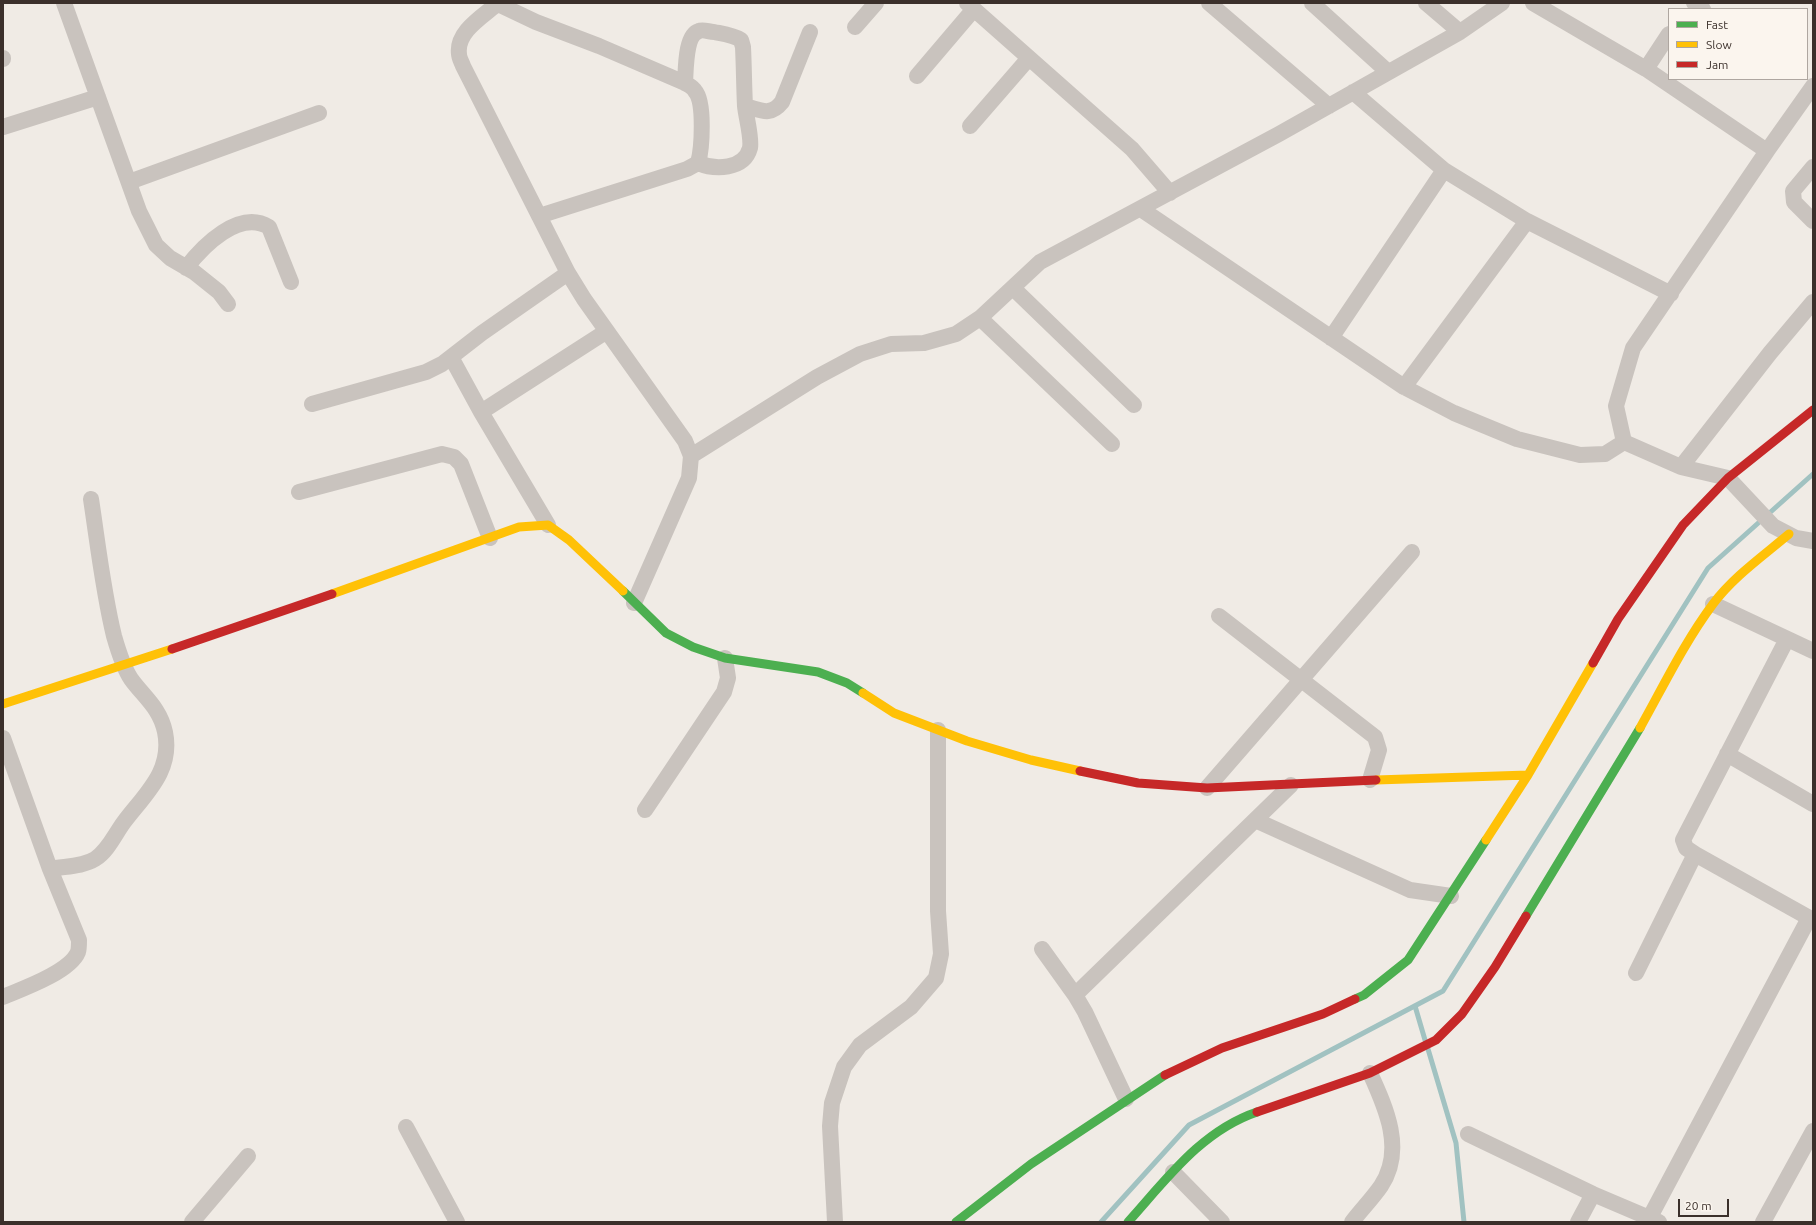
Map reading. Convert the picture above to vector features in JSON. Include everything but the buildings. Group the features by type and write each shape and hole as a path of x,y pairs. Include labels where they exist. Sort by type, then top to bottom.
{"street":[{"path":"64,3 139,210 156,245 170,258 219,292 228,304"},
{"path":"539,216 687,169 698,163 701,151 702,135 700,98 695,90 685,83 599,46 536,22 496,3 468,29 460,41 459,54 463,66 550,238 566,269 607,331 685,441 691,456 689,478 634,602"},
{"path":"855,27 876,3"},
{"path":"1209,3 1328,106"},
{"path":"1312,3 1388,72"},
{"path":"1426,3 1460,32"},
{"path":"691,456 817,377 860,354 890,344 924,343 956,334 980,318 1040,262 1170,193 1353,92 1460,32 1502,3"},
{"path":"1533,3 1646,69 1767,151"},
{"path":"917,76 971,6 1132,149 1170,193"},
{"path":"685,83 689,42 694,32 700,30 734,36 741,40 743,47 745,106 750,147 746,157 737,164 709,168 698,163"},
{"path":"745,106 769,112 777,108 782,102 810,32"},
{"path":"1646,69 1668,36"},
{"path":"970,126 1029,58"},
{"path":"1624,442 1616,406 1633,348 1813,86"},
{"path":"1353,92 1444,170 1527,221 1671,294"},
{"path":"3,127 98,97"},
{"path":"129,182 319,113"},
{"path":"1813,167 1793,192 1794,202 1813,221"},
{"path":"1331,338 1444,170"},
{"path":"1141,208 1404,387 1454,414 1517,439 1580,455 1605,454 1624,442"},
{"path":"186,268 201,249 215,237 238,225 254,221 269,227 291,282"},
{"path":"1404,387 1527,221"},
{"path":"312,404 426,372 442,364 566,269"},
{"path":"1013,288 1134,405"},
{"path":"1682,467 1770,353 1813,302"},
{"path":"980,318 1112,444"},
{"path":"481,412 607,331"},
{"path":"451,357 481,412 548,525 569,540 666,633 693,647 725,658 818,672 847,684 894,713 967,741 1031,760 1138,783 1207,788 1291,784 1336,780 1528,775"},
{"path":"956,1222 1031,1164 1126,1099 1169,1072 1222,1048 1323,1014 1364,995 1408,960 1451,896 1528,775 1618,619 1683,525 1813,410"},
{"path":"1624,442 1682,467 1731,482 1773,526 1796,538 1813,541"},
{"path":"299,492 442,454 454,457 460,464 490,538"},
{"path":"50,869 84,864 103,854 124,822 151,790 166,754 165,732 158,713 149,698 130,678 114,637 103,580 91,499"},
{"path":"3,704 229,631 519,527 548,525"},
{"path":"1128,1222 1195,1148 1219,1130 1247,1115 1370,1073 1414,1052 1436,1040 1462,1014 1495,967 1638,732 1682,654 1713,604 1743,572 1789,534"},
{"path":"1207,788 1412,552"},
{"path":"1713,604 1813,651"},
{"path":"1219,616 1375,736 1379,750 1370,780"},
{"path":"1468,1134 1593,1194 1655,1220 1811,919 1695,854 1686,848 1683,840 1787,639"},
{"path":"645,810 724,692 728,678 725,658"},
{"path":"835,1222 830,1126 832,1103 844,1067 860,1045 911,1006 936,978 941,954 938,911 938,730"},
{"path":"3,738 50,869 79,940 78,952 70,963 47,978 3,997"},
{"path":"1727,754 1813,804"},
{"path":"1075,995 1291,784"},
{"path":"1255,820 1410,890 1451,896"},
{"path":"1636,973 1695,854"},
{"path":"1042,949 1075,995 1085,1012 1126,1099"},
{"path":"1352,1222 1381,1185 1391,1160 1392,1142 1386,1108 1370,1073"},
{"path":"406,1128 457,1222"},
{"path":"1763,1222 1813,1132"},
{"path":"192,1222 248,1156"},
{"path":"1172,1172 1222,1222"},
{"path":"1578,1222 1593,1194"}],"waterway":[{"path":"1101,1222 1189,1125 1443,991 1708,568 1813,474"},
{"path":"1415,1006 1425,1040"},
{"path":"1428,1049 1456,1143 1464,1222"}],"traffic: fast":[{"path":"623,591 666,633 693,647 725,658 818,672 847,683 863,693"},
{"path":"1526,916 1640,728"},
{"path":"1355,999 1364,995 1408,960 1486,840"},
{"path":"956,1222 1031,1164 1165,1075"},
{"path":"1128,1222 1186,1158 1202,1144 1237,1120 1257,1112"}],"traffic: slow":[{"path":"332,594 519,527 548,525 569,540 623,591"},
{"path":"1640,728 1683,650 1713,604 1739,576 1789,534"},
{"path":"3,704 172,649"},
{"path":"1486,840 1528,775 1593,663"},
{"path":"863,693 894,713 967,741 1031,760 1080,771"},
{"path":"1376,780 1528,775"}],"traffic: jam":[{"path":"1593,663 1618,619 1683,525 1728,478 1813,410"},
{"path":"172,649 332,594"},
{"path":"1080,771 1138,783 1207,788 1376,780"},
{"path":"1257,1112 1370,1073 1436,1040 1462,1014 1495,967 1526,916"},
{"path":"1165,1075 1222,1048 1323,1014 1355,999"}]}
